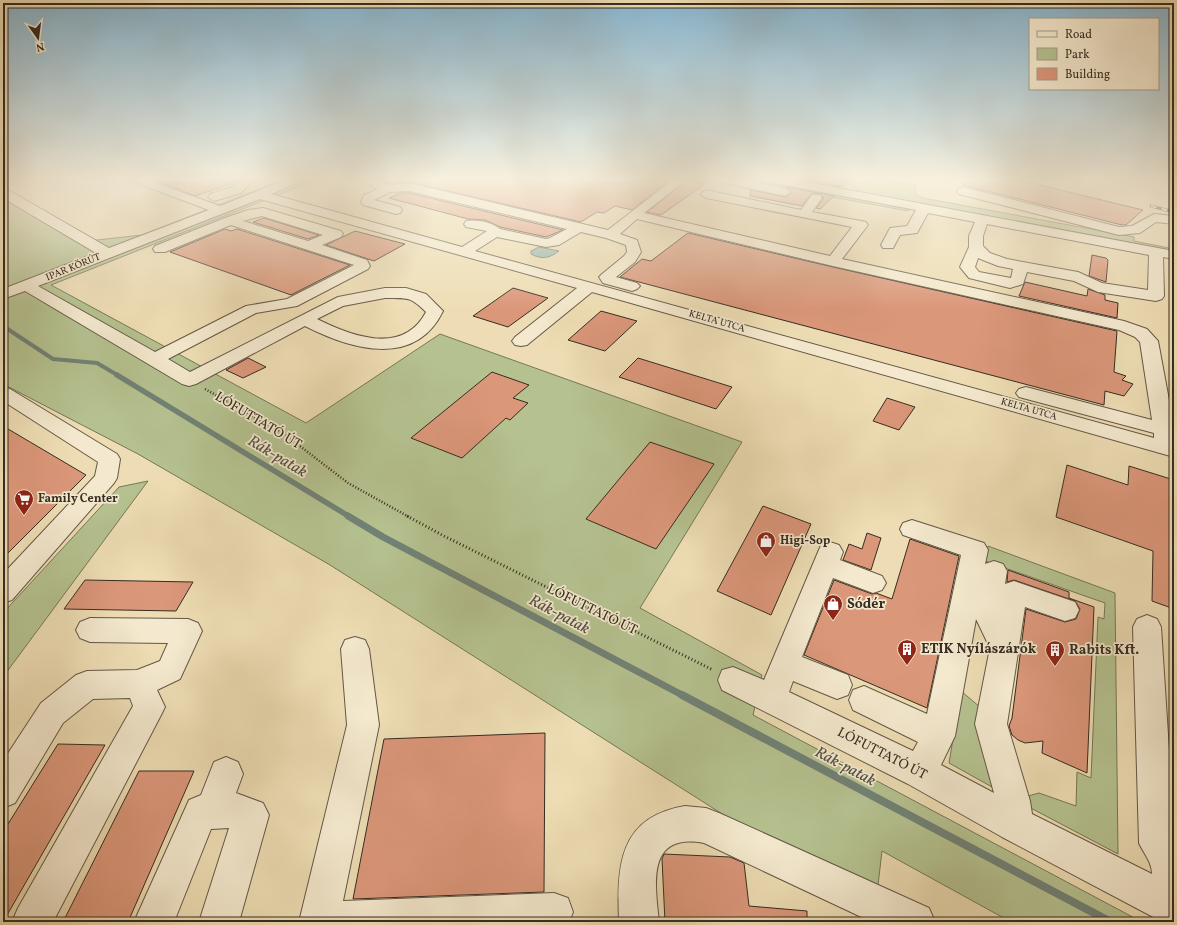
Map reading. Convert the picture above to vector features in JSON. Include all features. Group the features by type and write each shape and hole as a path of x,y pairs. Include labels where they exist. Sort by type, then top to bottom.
{"street":[{"path":"54,222 107,253"},
{"name":"IPAR KÖRÚT","path":"3,294 188,222"},
{"path":"160,249 229,222"},
{"path":"155,359 252,310 290,303 363,266 362,262 236,222"},
{"path":"297,222 336,234 309,246"},
{"name":"KELTA UTCA","path":"372,222 465,251 1170,449"},
{"path":"554,222 612,235 632,243 634,252 630,259 611,272 607,277 608,280 1164,429"},
{"path":"612,235 626,222"},
{"path":"664,222 833,262 1124,326 1141,333 1149,341 1164,429 1170,449"},
{"path":"833,262 861,225 846,222"},
{"path":"888,245 895,231 912,230 917,222"},
{"path":"971,222 1156,257 1174,255"},
{"path":"1085,222 1120,231 1135,230 1147,222"},
{"path":"471,224 491,228 495,232 546,243 554,242 578,228"},
{"path":"981,224 976,236 976,247 967,267 974,275 1010,283 1018,281 1021,266"},
{"path":"465,251 495,232"},
{"path":"976,247 985,256 1003,263 1078,277 1098,287 1156,296 1156,257"},
{"path":"26,285 189,380 338,302 385,293 406,293 420,297 435,312 431,322 423,331 409,338 385,343 351,340 305,320"},
{"path":"521,341 590,286"},
{"path":"3,393 110,458 106,478 3,592"},
{"path":"912,529 975,550 939,736 920,772"},
{"path":"771,699 827,558 873,583"},
{"path":"994,571 987,614 1005,649"},
{"path":"1015,824 1013,801 991,724 1014,592 1064,610"},
{"path":"1147,627 1157,843 1172,859 1172,905"},
{"path":"3,790 52,712 87,685 139,684 170,670 188,631 90,630"},
{"path":"355,649 363,725 320,921 554,912"},
{"path":"786,664 837,685"},
{"name":"LÓFUTTATÓ ÚT","path":"733,680 920,772 1015,824 1172,905"},
{"path":"32,922 149,707 139,684"},
{"path":"864,700 939,736"},
{"path":"212,812 226,774"},
{"path":"154,922 201,812 238,810 251,815 219,922"},
{"path":"639,922 638,879 642,854 657,835 668,828 683,823 706,826 915,922"}],"path":[{"name":"LÓFUTTATÓ ÚT","path":"189,380 284,433 348,483 444,536 733,680"}],"green space":[{"path":"3,222 59,222 88,241 142,235 175,222 209,222 51,285 306,423 440,334 742,442 640,608 762,675 753,715 1142,922 1011,922 882,851 875,911 330,565 138,454 3,384"},
{"path":"1016,222 1054,222 1134,237 1134,241 1174,249 1174,252"},
{"path":"148,481 3,677 3,613 119,487"},
{"path":"988,546 1115,593 1118,854 1025,805 1028,796 1039,793 1076,806 1077,772 1091,778 1098,617 1104,619 1105,603 985,561"},
{"path":"961,691 987,713 1001,792 949,763"}],"water":[{"path":"539,247 559,251 542,258 531,254 531,251"}],"building":[{"path":"254,222 277,222 319,235 308,239"},
{"path":"490,222 530,222 563,230 546,237 500,227"},
{"path":"1111,222 1129,222 1126,225"},
{"path":"225,229 231,231 237,229 350,265 291,295 170,252"},
{"path":"355,231 405,244 374,261 326,245"},
{"path":"688,233 1117,331 1114,372 1126,376 1122,380 1133,384 1124,396 1105,391 1104,405 620,277 642,259 651,261"},
{"path":"1092,255 1106,258 1108,260 1106,282 1089,276"},
{"path":"1025,282 1087,296 1088,289 1105,295 1105,300 1118,303 1117,318 1019,296"},
{"path":"513,288 548,298 508,327 473,316"},
{"path":"601,311 637,321 605,351 568,340"},
{"path":"248,358 266,367 243,378 226,370"},
{"path":"638,358 732,387 716,409 619,377"},
{"path":"492,372 529,385 513,398 528,403 510,420 506,418 462,458 411,438"},
{"path":"887,398 915,407 899,430 873,421"},
{"name":"Family Center","path":"3,426 86,475 3,558"},
{"path":"650,442 714,464 656,549 586,519"},
{"path":"1067,465 1128,485 1129,466 1174,480 1174,609 1152,601 1153,551 1056,517"},
{"name":"Higi-Sop","path":"763,506 811,524 771,615 717,591"},
{"path":"867,533 881,538 871,570 843,560 849,544 862,549"},
{"path":"910,539 959,556 927,708 804,655 834,580 872,594 876,593 892,599"},
{"name":"Rabits Kft.","path":"1008,570 1069,592 1069,598 1094,607 1087,773 1042,753 1043,741 1025,743 1012,735 1009,726 1012,718 1026,609 1065,622 1076,619 1080,609 1075,601 1014,580 1007,582"},
{"path":"85,580 193,582 176,611 64,609"},
{"path":"545,733 544,892 353,899 384,739"},
{"path":"58,744 105,745 3,922 3,832"},
{"path":"139,771 194,771 128,922 63,922"},
{"path":"664,854 730,857 744,863 749,906 807,911 807,922 665,922 662,859"}],"waterway":[{"name":"Rák-patak","path":"3,326 53,359 97,363 119,376"},
{"name":"Rák-patak","path":"117,375 350,517"},
{"name":"Rák-patak","path":"348,516 383,537 684,696"},
{"name":"Rák-patak","path":"682,695 1111,922"}],"place":[{"name":"Family Center","path":"24,516"},
{"name":"Higi-Sop","path":"766,558"},
{"name":"Sódér","path":"833,621"},
{"name":"ETIK Nyílászárók","path":"907,666"},
{"name":"Rabits Kft.","path":"1055,667"}]}
